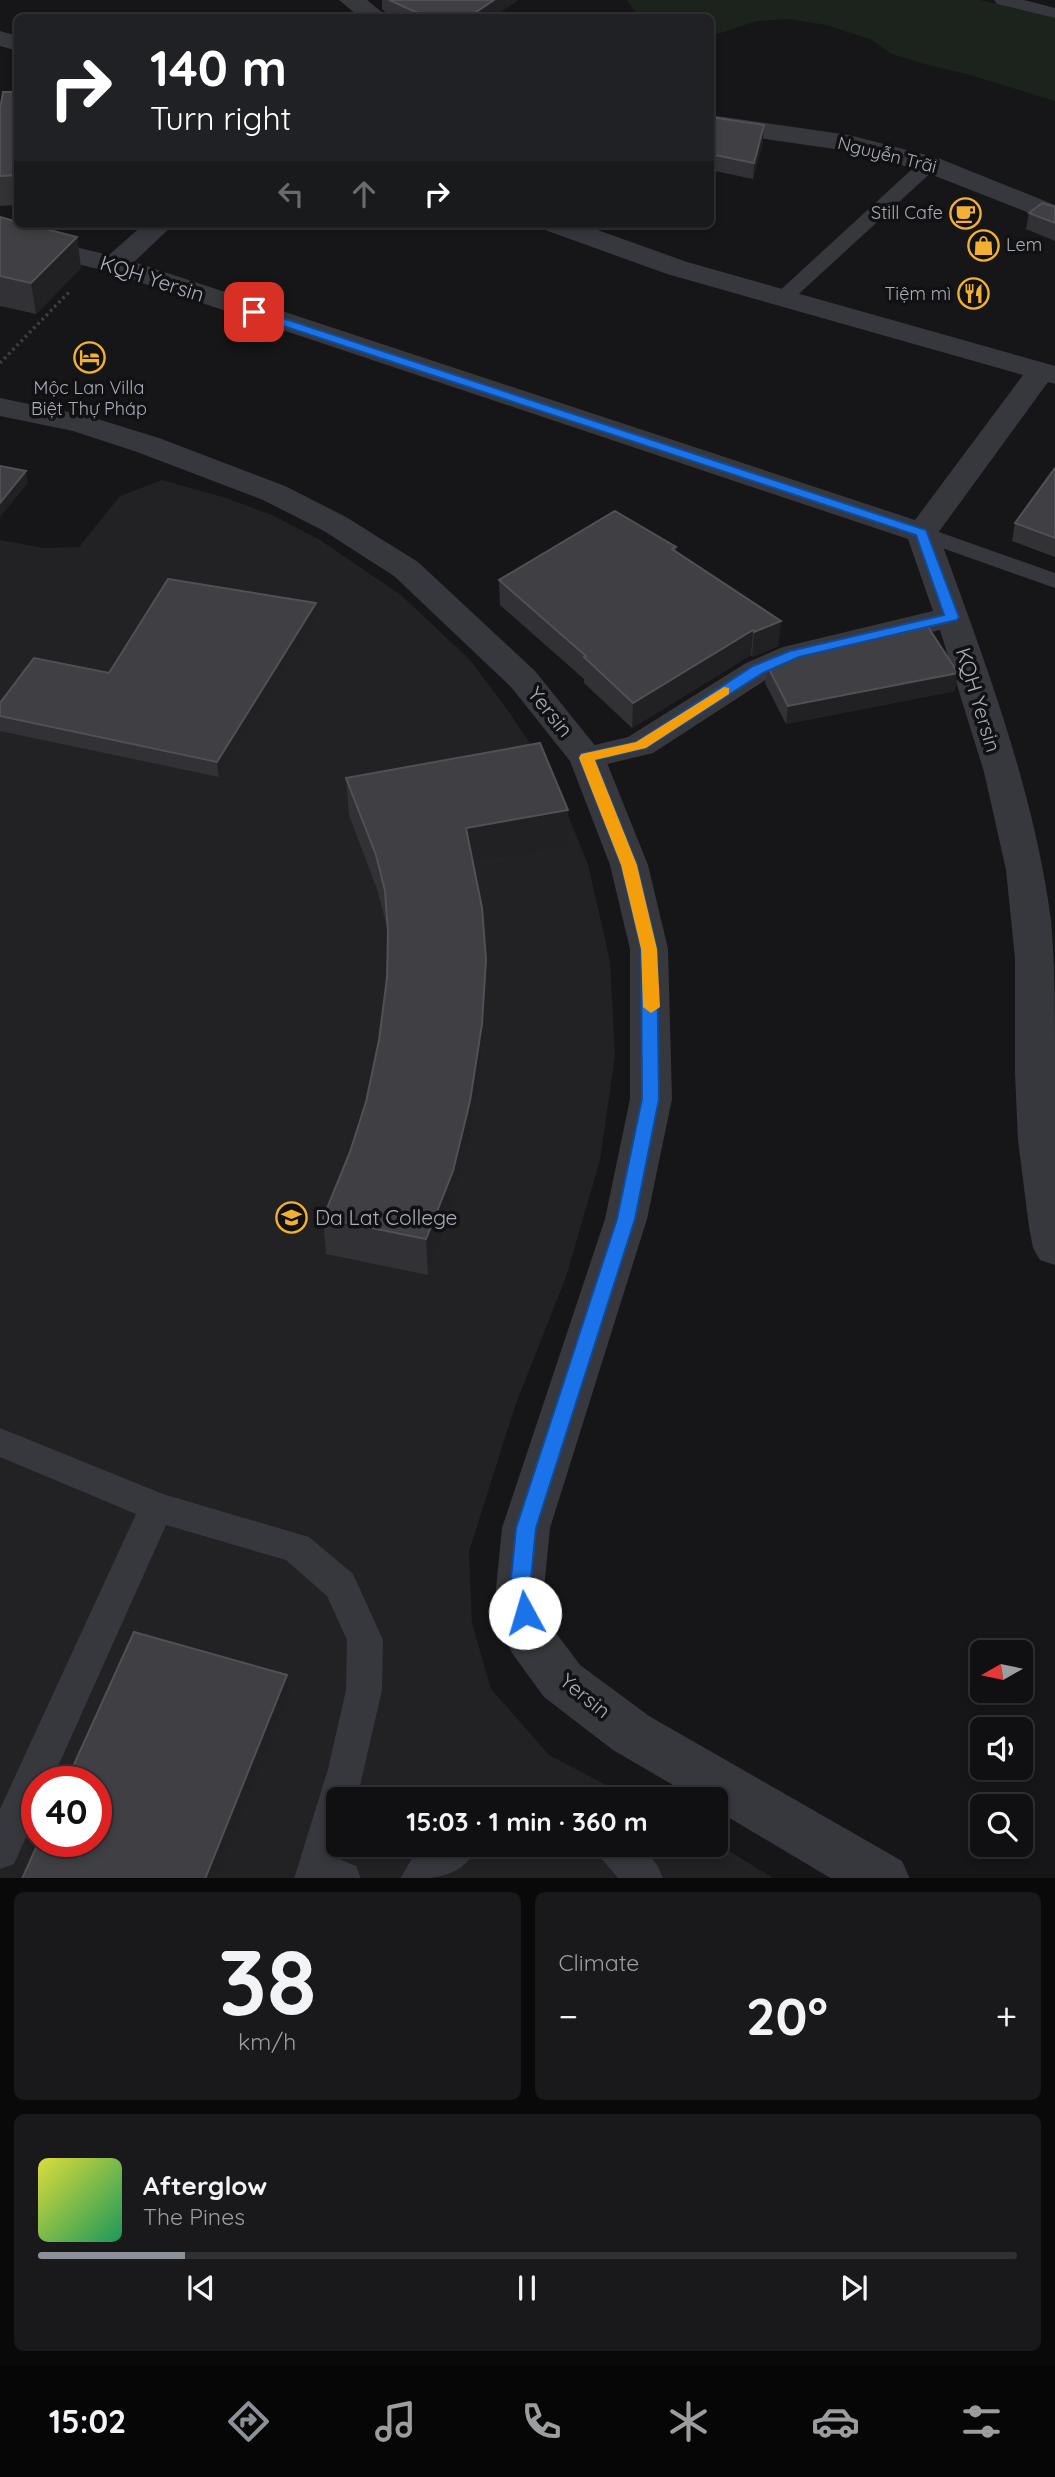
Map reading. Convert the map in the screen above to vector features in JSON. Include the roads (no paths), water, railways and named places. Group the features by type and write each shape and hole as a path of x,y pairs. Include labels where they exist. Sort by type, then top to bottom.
{"street":[{"path":"351,0 371,14"},
{"name":"Nguyễn Trãi","path":"714,124 849,144 929,164 1055,215"},
{"path":"106,263 154,228"},
{"path":"566,228 677,268 1048,373 922,533"},
{"name":"KQH Yersin","path":"0,237 106,263 922,533 986,721 1023,853 1034,950 1036,1090 1042,1158 1055,1248"},
{"name":"Yersin","path":"0,407 80,423 148,445 274,493 335,524 405,569 523,679 587,758 629,865 649,949 651,1099 626,1219 526,1528 520,1589 530,1637 562,1681 631,1733 883,1878"},
{"path":"587,758 640,745 758,670 795,654 952,617"}],"lane":[{"path":"1003,0 1055,13"},
{"path":"783,298 929,164"},
{"path":"922,533 1055,581"},
{"path":"0,1442 157,1507 297,1548 340,1585 365,1640 364,1690 341,1787"},
{"path":"0,1851 157,1507"},
{"path":"323,1876 327,1857"},
{"path":"419,1878 442,1857"},
{"path":"625,1857 644,1878"}],"place":[{"name":"Still Cafe","path":"966,213"},
{"name":"Lem","path":"983,245"},
{"name":"Tiệm mì","path":"974,294"},
{"name":"Mộc Lan Villa Biệt Thự Pháp","path":"89,357"},
{"name":"Da Lat College","path":"292,1218"}]}
